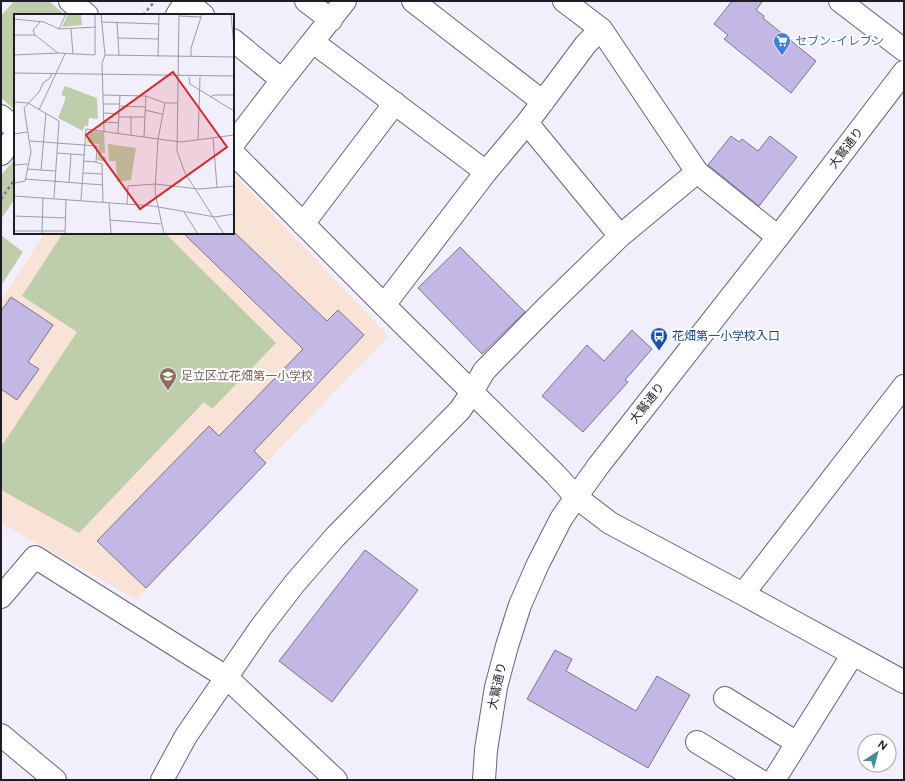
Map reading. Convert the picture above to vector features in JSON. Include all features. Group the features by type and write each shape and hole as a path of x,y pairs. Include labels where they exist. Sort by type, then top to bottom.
{"street":[{"path":"70,1 86,14"},
{"path":"178,14 186,1 202,14"},
{"path":"306,1 331,20"},
{"path":"234,143 345,1"},
{"path":"413,1 542,102"},
{"path":"564,1 601,30 697,172 778,237"},
{"path":"840,1 904,50"},
{"path":"384,305 486,172 527,123 586,44 601,30"},
{"path":"234,41 282,80"},
{"path":"313,42 486,172"},
{"name":"大鷲通り","path":"484,780 486,750 496,687 507,646 520,605 538,564 561,519 599,465 778,237 904,72"},
{"path":"303,224 395,103"},
{"path":"1,116 14,127"},
{"path":"527,123 620,236"},
{"path":"1,154 14,138"},
{"path":"234,154 555,474 576,497 610,523 904,682"},
{"path":"162,780 186,736 261,627 300,578 336,537 460,410 484,371 547,307 620,236 697,172"},
{"path":"743,594 904,386"},
{"path":"1,598 35,557 226,677 336,780"},
{"path":"774,780 853,654"},
{"path":"725,698 798,743"},
{"path":"1,735 55,780"},
{"path":"697,742 759,780"}],"path":[{"path":"144,14 155,1"},
{"path":"1,199 14,180"}],"shaded area":[{"name":"足立区立花畑第一小学校","path":"234,174 389,336 281,447 137,600 1,523 1,300 44,234 234,234"}],"green space":[{"path":"14,1 49,1 64,14 14,14 14,109 1,98 1,16"},
{"path":"14,160 14,200 1,219 1,175"},
{"path":"62,234 166,234 276,343 212,409 204,402 79,533 1,490 1,447 77,332 22,296"},
{"path":"1,235 23,252 2,284 1,283"}],"building":[{"path":"732,1 763,1 756,10 764,16 763,18 816,61 791,93 724,39 728,35 714,24"},
{"path":"731,136 739,142 742,139 758,151 770,136 797,157 759,206 708,165"},
{"path":"235,233 327,321 338,310 364,335 254,451 266,463 146,588 97,541 209,426 219,436 303,349 184,234"},
{"path":"460,247 525,312 482,354 418,288"},
{"path":"11,297 53,325 28,362 39,369 17,400 1,389 1,311"},
{"path":"632,330 652,349 625,380 628,382 583,432 542,396 587,345 604,361"},
{"path":"365,550 418,590 332,702 279,661"},
{"path":"555,650 572,659 566,671 636,711 657,676 690,695 648,768 527,699"}],"place":[{"name":"セブン-イレブン","path":"782,56"},
{"name":"花畑第一小学校入口","path":"659,351"},
{"name":"足立区立花畑第一小学校","path":"168,391"}]}
